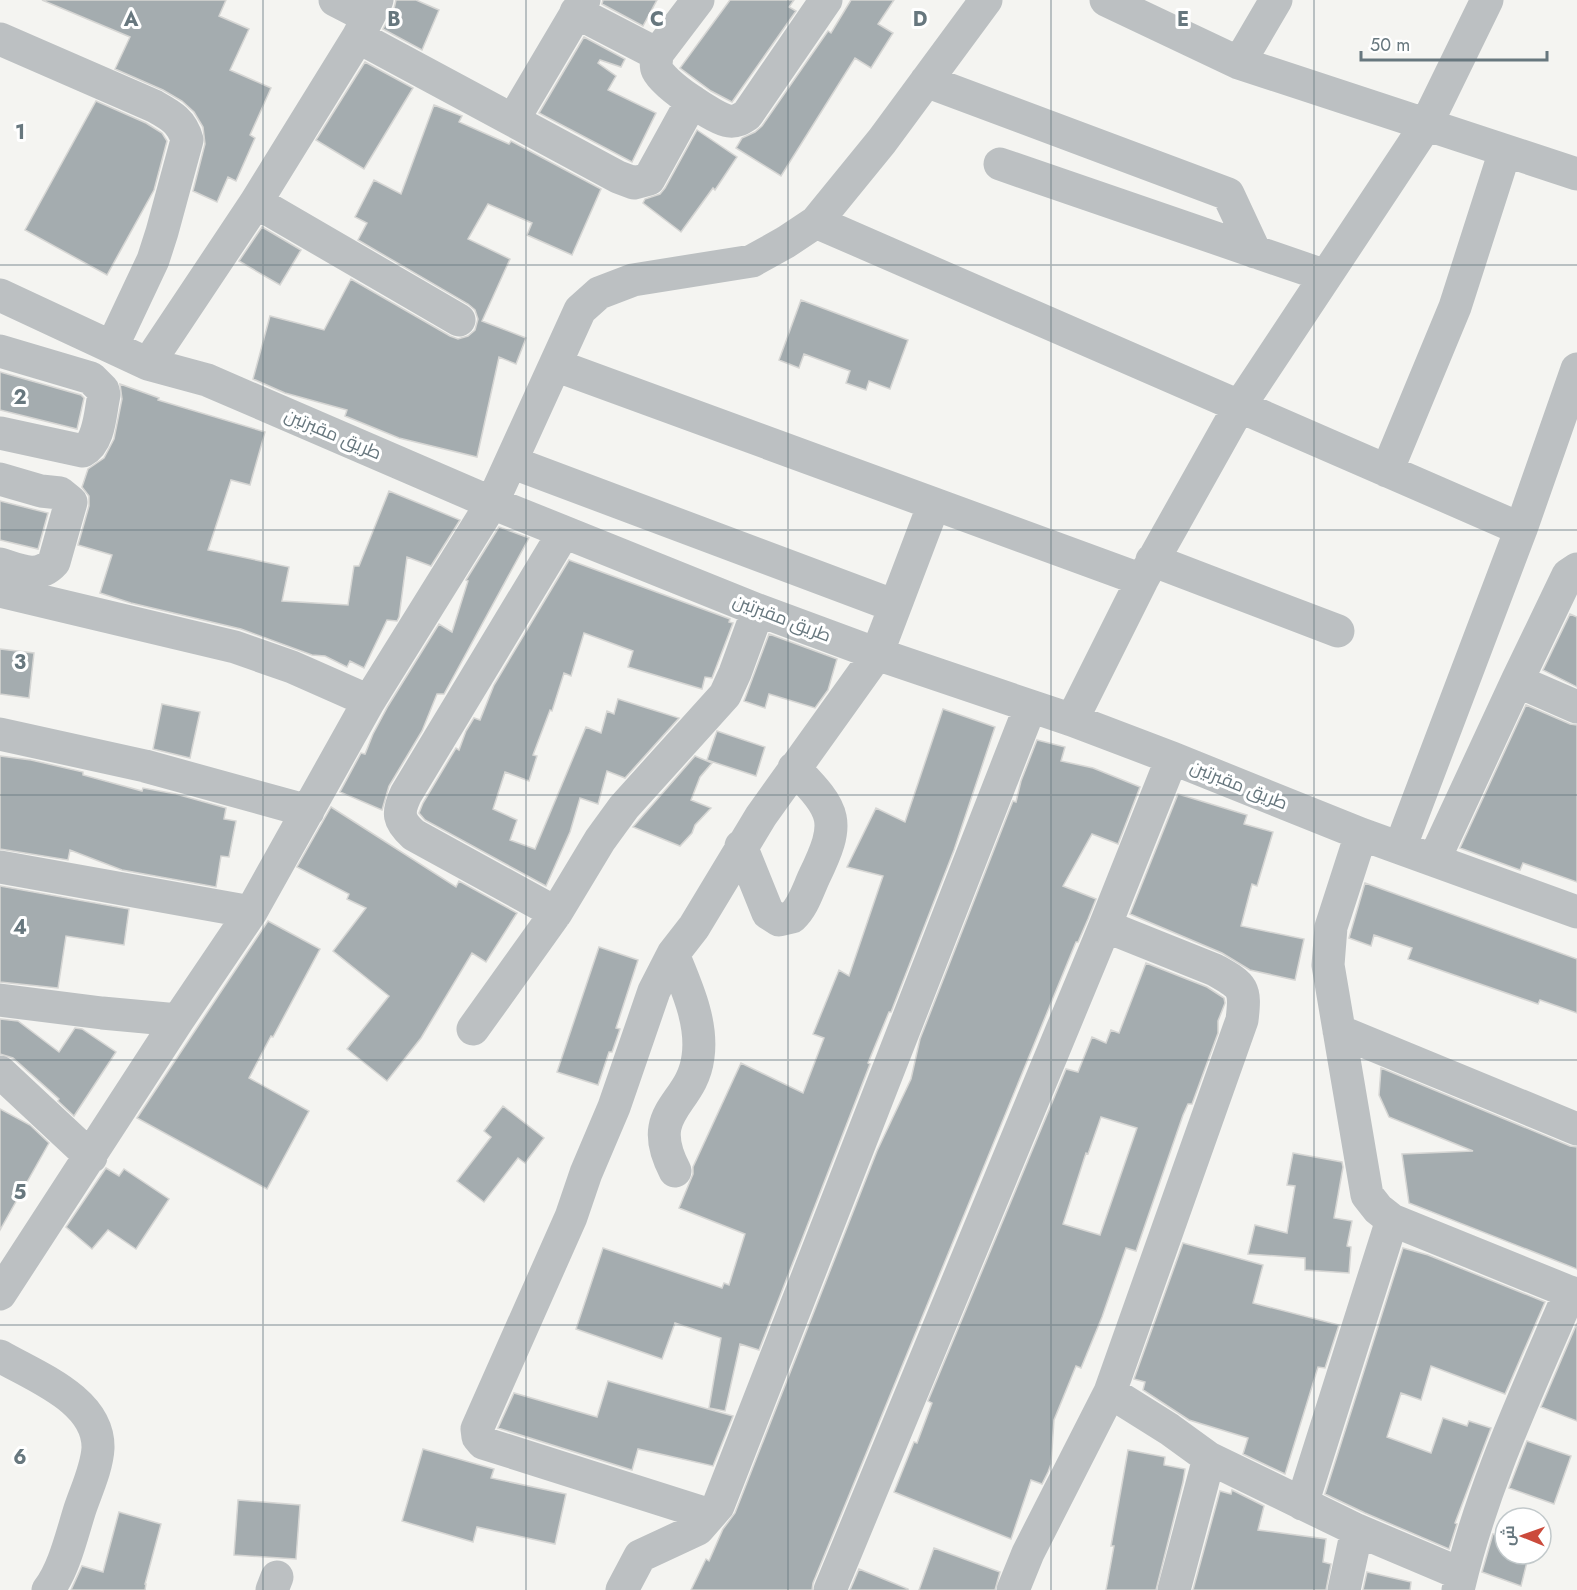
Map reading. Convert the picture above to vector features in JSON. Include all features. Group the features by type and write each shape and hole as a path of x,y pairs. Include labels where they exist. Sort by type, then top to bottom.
{"street":[{"path":"335,0 368,18 513,120 618,177 634,183 649,179 692,101"},
{"path":"698,0 657,54 657,69 663,78 692,101 726,120 736,121 747,116 826,0"},
{"path":"0,1294 9,1259 91,1157 178,1020 251,912 369,701 492,503 579,310 599,293 633,280 752,261 816,222 882,141 986,0"},
{"path":"1106,0 1239,63 1577,174"},
{"path":"1239,63 1276,0"},
{"path":"1072,720 1147,570 1239,407 1426,125 1487,0"},
{"path":"513,120 580,6 657,54"},
{"path":"148,364 256,202 368,18"},
{"path":"0,39 154,106 177,120 185,131 187,140 153,260 112,347"},
{"path":"926,81 1228,194 1255,252"},
{"path":"1387,471 1455,307 1505,151"},
{"path":"1000,164 1326,276"},
{"path":"256,202 459,320"},
{"path":"816,222 1521,529"},
{"name":"طريق مقبرتين","path":"0,295 148,364 207,380 492,503 758,610 877,654 1072,720 1361,834 1577,912"},
{"path":"0,351 91,378 103,390 104,395 94,440 88,449 83,451 0,433"},
{"path":"555,365 934,504 1338,631"},
{"path":"1400,848 1521,529 1577,369"},
{"path":"511,462 895,606"},
{"path":"0,479 60,494 71,502 54,562 48,569 31,573 0,564"},
{"path":"710,1515 483,1443 478,1437 477,1429 571,1217 586,1173 614,1107 654,991 673,954 694,927 741,846 794,768 877,654 934,504"},
{"path":"556,913 421,839 403,824 400,806 564,532"},
{"path":"1434,860 1568,575 1577,568"},
{"path":"0,591 235,647 292,667 369,701"},
{"path":"473,1029 556,913 600,840 624,807 725,694 758,610"},
{"path":"1517,681 1577,707"},
{"path":"622,1590 640,1556 698,1529 718,1506 1030,707"},
{"path":"0,734 145,766 308,811"},
{"path":"830,1590 1105,926 1172,758"},
{"path":"741,846 768,913 779,920 792,917 800,907 826,852 831,833 829,813 825,804 794,768"},
{"path":"1110,1392 1169,1429 1209,1458 1459,1582 1486,1489 1574,1293 1392,1220 1377,1209 1367,1195 1329,974 1331,927 1361,834"},
{"path":"0,867 251,912"},
{"path":"1012,1590 1028,1553 1110,1392 1242,1020 1244,1000 1240,986 1215,969 1105,926"},
{"path":"673,954 691,998 698,1035 698,1056 688,1085 674,1104 666,1123 663,1142 675,1171"},
{"path":"0,1000 178,1020"},
{"path":"1339,1031 1577,1129"},
{"path":"0,1072 91,1157"},
{"path":"1302,1504 1392,1220"},
{"path":"0,1356 80,1404 90,1417 96,1432 98,1449 94,1465 66,1551 48,1590"},
{"path":"1174,1590 1209,1458"},
{"path":"1344,1590 1357,1530"}],"building":[{"path":"42,0 226,0 219,16 249,29 230,70 271,88 250,135 255,138 236,181 228,177 217,202 193,191 205,144 203,127 194,112 182,101 163,90 115,69 130,37"},
{"path":"396,0 416,0 439,10 422,50 383,29 394,9"},
{"path":"603,0 657,0 643,26 602,4"},
{"path":"730,0 794,0 789,7 796,11 732,102 711,91 680,68"},
{"path":"851,0 894,0 878,24 893,33 871,68 855,58 781,176 736,148 742,138 762,126 828,31 831,33"},
{"path":"584,37 625,59 621,67 600,60 598,63 616,76 608,90 656,113 632,162 539,113"},
{"path":"365,62 413,88 364,169 316,140"},
{"path":"96,101 146,123 162,133 167,141 154,190 107,275 25,230"},
{"path":"434,105 462,116 459,122 509,144 511,141 601,189 572,255 527,235 532,223 488,204 468,239 510,259 482,321 526,338 516,364 499,357 477,457 399,438 345,416 347,410 285,393 253,379 270,316 324,330 351,279 450,336 458,339 468,336 475,330 478,319 475,310 468,304 358,240 367,223 355,217 374,180 401,194"},
{"path":"697,130 737,157 715,190 713,188 681,232 643,203 645,199 660,194 665,188"},
{"path":"262,227 301,250 280,285 239,261"},
{"path":"801,300 908,340 890,389 869,381 866,390 846,383 850,371 804,354 799,368 779,360"},
{"path":"0,372 81,395 84,398 77,429 0,410"},
{"path":"120,384 159,398 158,400 265,432 250,485 231,480 208,550 289,567 282,601 348,605 354,566 359,566 389,491 460,520 431,566 407,557 399,617 397,621 387,620 364,668 350,661 347,667 325,656 312,655 241,629 131,603 100,593 112,555 78,545 89,506 89,496 82,487 88,469 104,458 114,439 122,399"},
{"path":"0,501 48,513 38,549 0,540"},
{"path":"499,527 529,538 444,694 437,694 422,731 389,786 382,810 340,792 361,753 365,754 388,706 439,624 452,632 468,581 466,580"},
{"path":"569,560 730,619 729,622 733,623 712,678 705,677 702,689 628,667 633,651 584,633 571,676 564,673 552,711 550,710 533,755 537,756 529,781 505,772 493,809 517,820 510,840 535,849 586,727 601,733 607,711 614,714 618,699 679,718 625,778 607,771 598,804 580,798 570,832 546,886 425,820 419,813 456,748 459,750 474,718 480,720 494,685"},
{"path":"1570,614 1577,617 1577,687 1543,670"},
{"path":"769,634 837,659 828,690 815,708 769,694 765,708 744,701"},
{"path":"0,649 34,653 29,698 0,694"},
{"path":"162,704 200,712 190,758 153,749"},
{"path":"1526,705 1577,725 1577,882 1523,863 1520,870 1460,848"},
{"path":"943,709 995,727 954,850 891,1012 889,1012 868,1063 870,1064 759,1350 740,1344 725,1411 709,1408 721,1338 675,1323 662,1359 576,1329 603,1248 722,1288 724,1283 729,1285 745,1234 679,1208 693,1174 693,1167 741,1063 803,1093 824,1038 813,1034 839,970 849,976 883,876 847,867 876,808 905,822"},
{"path":"717,731 765,747 756,776 707,760"},
{"path":"1037,740 1065,747 1061,761 1093,768 1140,787 1118,844 1092,834 1063,886 1096,899 1088,919 1076,942 812,1590 691,1590 706,1559 709,1561 723,1529 735,1513 877,1151 911,1079 920,1039 1013,801 1016,802 1021,781"},
{"path":"0,756 31,760 83,772 83,775 142,791 143,788 176,794 226,808 224,819 236,821 229,857 221,856 216,887 122,870 70,850 68,860 0,849"},
{"path":"695,756 712,763 700,777 691,800 711,808 695,825 692,833 680,846 633,827"},
{"path":"1178,794 1247,815 1244,824 1273,832 1257,886 1252,884 1241,926 1304,939 1295,980 1250,970 1222,953 1130,914"},
{"path":"331,807 456,887 459,881 517,913 486,962 472,953 421,1038 387,1081 347,1049 389,996 333,951 366,908 347,899 349,894 297,867"},
{"path":"1365,883 1577,959 1577,1013 1540,1000 1538,1004 1408,959 1412,948 1374,935 1371,946 1349,938"},
{"path":"0,886 129,909 124,945 66,936 58,988 0,982"},
{"path":"268,921 320,949 249,1078 309,1111 267,1189 137,1118"},
{"path":"599,947 638,960 616,1028 620,1029 612,1052 609,1052 598,1085 557,1072"},
{"path":"1146,963 1207,987 1224,998 1225,1003 1218,1021 1218,1033 1192,1104 1188,1104 1183,1115 1136,1251 1126,1248 1081,1368 1076,1366 1054,1420 1051,1464 1048,1472 1042,1484 1031,1480 1011,1539 894,1492 914,1442 917,1443 932,1403 928,1401 1066,1069 1078,1072 1092,1037 1106,1043 1111,1030 1119,1033","holes":["1101,1117 1137,1128 1100,1235 1063,1224 1086,1153 1088,1154"]},
{"path":"0,1019 18,1021 59,1052 75,1028 82,1029 116,1052 74,1116 58,1101 59,1099 13,1058 0,1054"},
{"path":"1381,1068 1577,1147 1577,1269 1409,1203 1402,1154 1473,1151 1389,1117 1379,1095"},
{"path":"503,1106 544,1138 525,1163 518,1158 484,1202 457,1181 491,1137 484,1131"},
{"path":"0,1109 30,1125 49,1143 0,1230"},
{"path":"1293,1153 1342,1162 1334,1218 1352,1221 1347,1246 1351,1247 1349,1273 1305,1270 1305,1258 1248,1254 1255,1225 1287,1233 1295,1186 1287,1185"},
{"path":"106,1168 119,1176 124,1169 169,1199 136,1249 108,1230 92,1249 66,1227"},
{"path":"1183,1243 1263,1265 1253,1303 1339,1325 1325,1368 1318,1367 1285,1474 1243,1454 1248,1438 1189,1420 1143,1390 1145,1382 1134,1379"},
{"path":"1403,1248 1428,1255 1545,1302 1505,1394 1431,1366 1421,1400 1401,1393 1387,1437 1431,1453 1443,1418 1467,1426 1469,1421 1491,1428 1455,1523 1457,1524 1449,1549 1325,1494"},
{"path":"1577,1323 1577,1421 1541,1407"},
{"path":"608,1381 733,1416 713,1466 638,1449 632,1470 498,1428 514,1393 597,1417"},
{"path":"1527,1441 1571,1456 1554,1504 1509,1488"},
{"path":"423,1449 494,1469 491,1478 566,1494 555,1544 477,1527 473,1542 402,1521"},
{"path":"1128,1450 1165,1457 1164,1465 1185,1469 1156,1590 1106,1590 1114,1546 1111,1546"},
{"path":"1232,1490 1264,1506 1258,1530 1326,1539 1323,1562 1331,1564 1326,1590 1193,1590 1220,1491 1231,1494"},
{"path":"238,1500 300,1505 296,1559 234,1555"},
{"path":"119,1512 161,1524 145,1590 71,1590 82,1566 103,1572"},
{"path":"1493,1534 1493,1566 1526,1566 1521,1586 1482,1572"},
{"path":"934,1548 1000,1572 995,1590 919,1590"},
{"path":"859,1569 908,1589 908,1590 850,1590"},
{"path":"1367,1572 1411,1582 1410,1590 1363,1590"}]}
